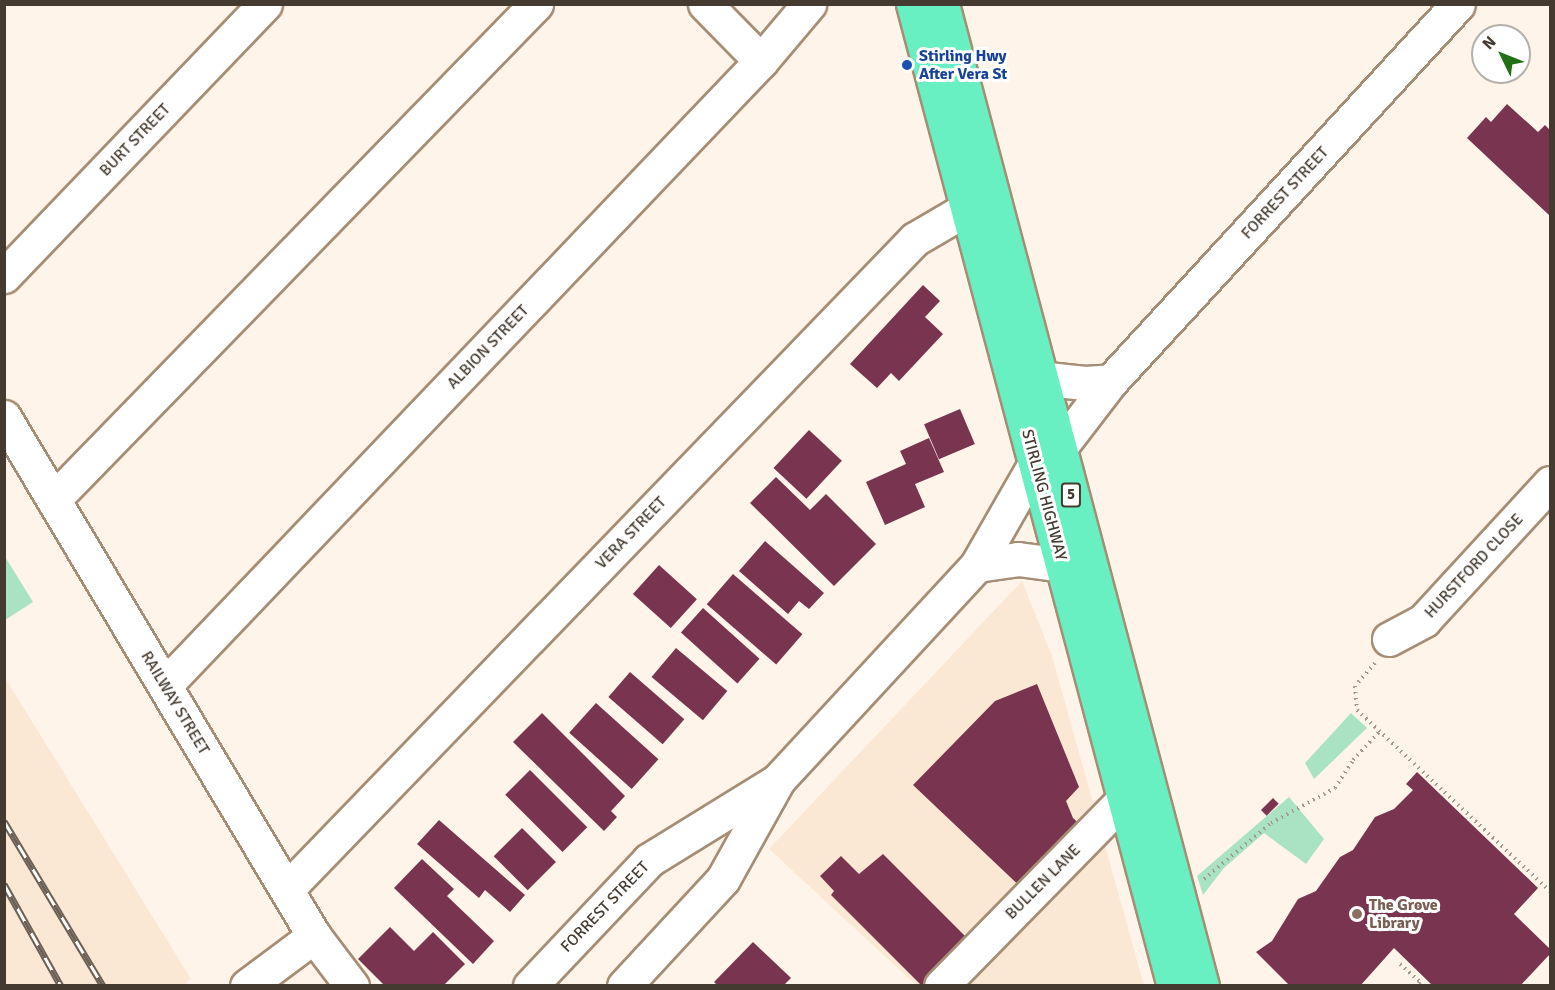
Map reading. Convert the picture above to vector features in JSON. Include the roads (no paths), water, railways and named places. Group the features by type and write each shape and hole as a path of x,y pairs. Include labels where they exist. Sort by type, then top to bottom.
{"highway":[{"name":"STIRLING HIGHWAY","path":"912,4 1038,378 1063,565 1202,986"},
{"name":"STIRLING HIGHWAY","path":"942,4 981,208 1137,793 1174,986"}],"street":[{"name":"BURT STREET","path":"4,276 265,4"},
{"path":"54,499 536,4"},
{"path":"705,4 761,61"},
{"name":"ALBION STREET","path":"165,686 761,61 808,4"},
{"name":"FORREST STREET","path":"624,986 723,879 778,780 977,565 1047,456 1111,381 1458,4"},
{"name":"VERA STREET","path":"287,890 915,239 933,226 981,208"},
{"path":"1038,378 1085,383 1111,381"},
{"name":"RAILWAY STREET","path":"4,417 314,936 352,986"},
{"name":"HURSTFORD CLOSE","path":"1381,653 1424,621 1551,483"},
{"path":"977,565 1018,559 1063,565"},
{"name":"FORREST STREET","path":"530,986 649,860 778,780"},
{"name":"BULLEN LANE","path":"941,986 1137,793"},
{"path":"687,835 700,837 719,854 723,879"},
{"path":"247,986 314,936"}],"railway":[{"path":"4,821 103,986"},
{"path":"4,884 61,986"}],"place":[{"name":"Stirling Hwy After Vera St","path":"907,65"},
{"name":"The Grove Library","path":"1357,914"}]}
